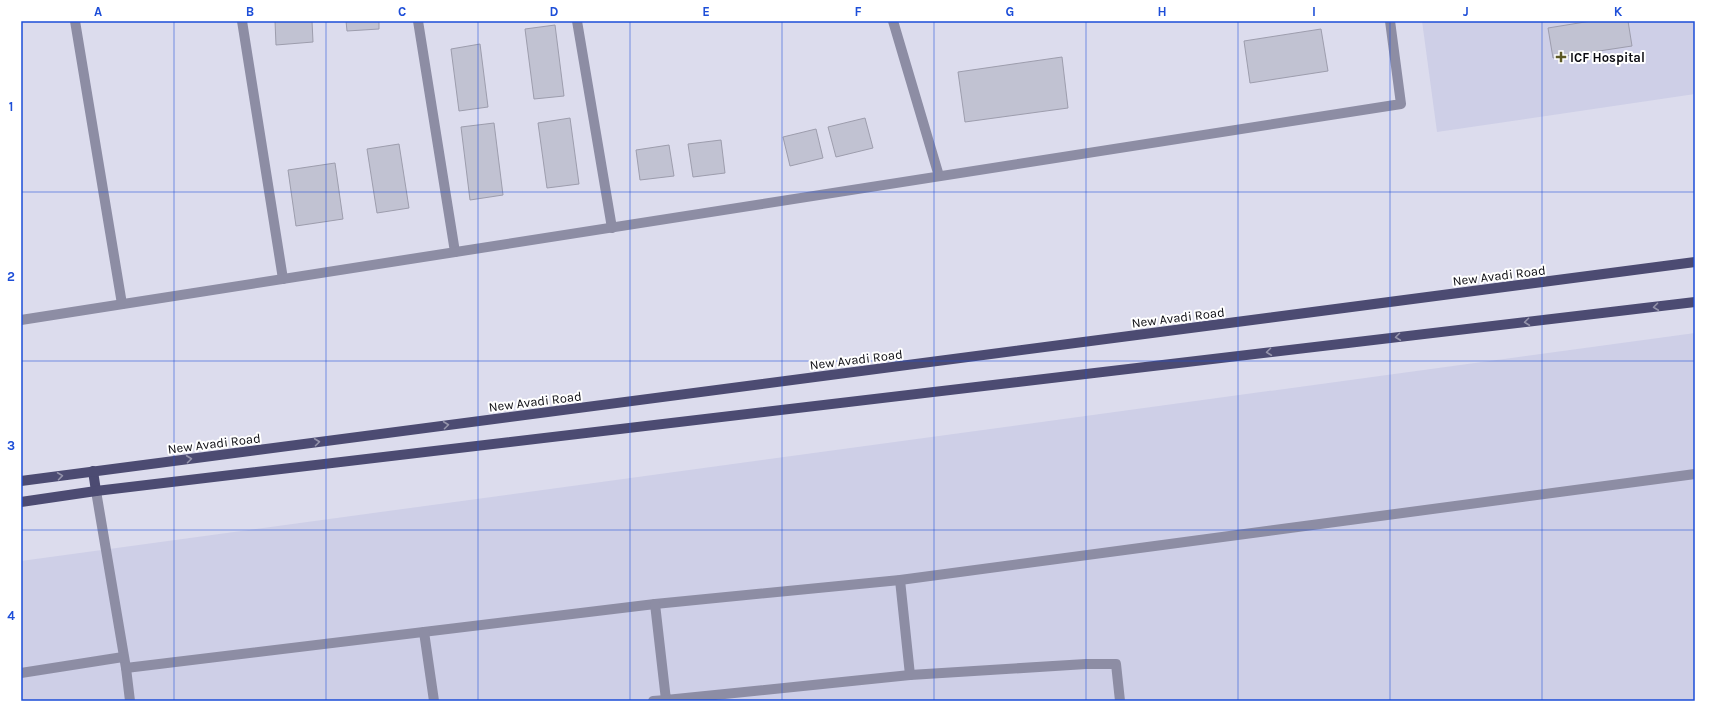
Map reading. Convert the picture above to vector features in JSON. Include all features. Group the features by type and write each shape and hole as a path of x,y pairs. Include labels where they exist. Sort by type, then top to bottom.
{"main road":[{"name":"New Avadi Road","path":"21,481 1695,262"},
{"path":"21,502 96,491 1695,302"},
{"path":"93,472 96,491"}],"street":[{"path":"75,21 122,304"},
{"path":"242,21 283,278"},
{"path":"418,21 455,252"},
{"path":"576,21 612,228"},
{"path":"892,21 939,176"},
{"path":"21,320 1401,104 1390,21"},
{"path":"126,668 655,604 900,580 1695,474"},
{"path":"96,491 126,668 130,701"},
{"path":"900,580 910,675"},
{"path":"655,604 666,700"},
{"path":"424,632 434,701"},
{"path":"21,673 123,657"},
{"path":"653,701 910,675 1086,664 1116,664 1120,701"}],"shaded area":[{"name":"ICF Hospital","path":"1422,21 1695,21 1695,94 1437,132"},
{"path":"1695,333 1695,701 21,701 21,561"}],"building":[{"path":"275,21 312,21 313,42 276,45"},
{"path":"346,21 379,21 379,29 347,31"},
{"path":"1591,21 1628,21 1632,46 1553,58 1548,28"},
{"path":"555,25 564,96 534,99 525,29"},
{"path":"1321,29 1328,71 1250,83 1244,41"},
{"path":"480,44 488,107 459,111 451,49"},
{"path":"1062,57 1068,108 965,122 958,72"},
{"path":"570,118 579,184 547,188 538,123"},
{"path":"865,118 873,148 836,157 828,127"},
{"path":"494,123 503,195 470,200 461,127"},
{"path":"816,129 823,158 790,166 783,137"},
{"path":"721,140 725,173 693,177 688,144"},
{"path":"399,144 409,208 377,213 367,149"},
{"path":"669,145 674,176 640,180 636,150"},
{"path":"335,163 343,219 296,226 288,170"}],"place":[{"name":"ICF Hospital","path":"1561,57"}]}
